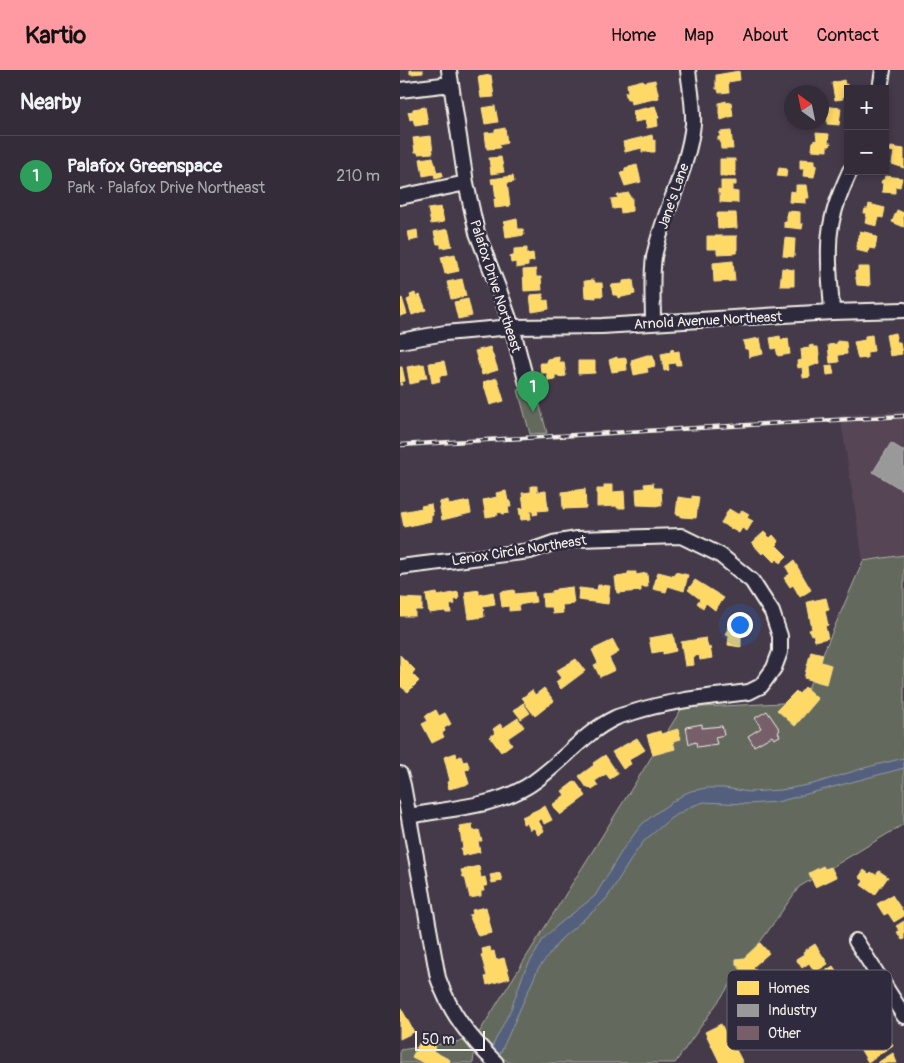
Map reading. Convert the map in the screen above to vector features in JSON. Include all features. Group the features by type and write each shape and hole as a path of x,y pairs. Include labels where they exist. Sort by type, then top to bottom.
{"street":[{"name":"Jane's Lane","path":"653,322 652,276 654,258 663,225 688,152 693,121 688,70"},
{"path":"881,85 883,70"},
{"path":"400,90 450,77"},
{"name":"Palafox Drive Northeast","path":"450,77 466,183 477,233 512,327 527,384"},
{"path":"832,312 828,246 834,212 848,175"},
{"path":"400,197 466,183"},
{"name":"Arnold Avenue Northeast","path":"400,341 445,333 512,327 602,326 832,312 904,310"},
{"name":"Lenox Circle Northeast","path":"400,567 530,551 553,542 681,536 720,555 752,581 772,612 780,636 780,652 774,668 761,686 749,692 657,705 615,718 578,742 538,779 513,794 480,805 409,816"},
{"path":"400,774 442,992 455,1017 476,1043 496,1063"},
{"path":"856,941 875,970"},
{"path":"892,995 902,1010"}],"shaded area":[{"path":"904,411 904,555 863,561 840,415"}],"green space":[{"path":"535,387 547,433 530,434 518,390"},
{"path":"904,555 904,824 799,887 741,970 727,970 727,989 675,1063 510,1063 476,1039 473,1063 400,1063 400,1050 475,1039 682,708 802,702 863,561"}],"water":[{"path":"904,758 904,768 777,802 747,804 704,802 692,806 671,818 644,841 607,898 562,938 538,969 496,1063 484,1063 511,1009 524,972 544,938 595,896 623,849 642,824 656,813 691,791 706,788 724,788 749,792 781,790 813,784"}],"building: Homes":[{"path":"410,70 423,70 423,73 410,74"},
{"path":"739,71 740,80 728,82 729,92 719,93 718,89 716,89 716,75"},
{"path":"491,75 494,97 481,98 478,77"},
{"path":"643,80 644,82 655,80 659,98 631,104 625,92 628,92 627,84"},
{"path":"844,80 843,99 835,100 832,83"},
{"path":"726,101 726,103 731,102 733,116 721,120 719,103"},
{"path":"495,106 498,122 485,124 482,108"},
{"path":"655,106 659,118 657,118 658,126 647,128 645,120 635,122 633,111"},
{"path":"425,107 428,124 415,126 413,119 410,120 408,112"},
{"path":"829,107 841,108 839,125 829,124"},
{"path":"505,128 507,143 499,145 500,148 487,149 485,133"},
{"path":"731,131 733,149 721,149 720,140 718,140 720,132"},
{"path":"816,133 829,134 828,143 831,143 830,146 827,146 827,151 812,150 813,141 817,140"},
{"path":"652,135 653,141 655,140 655,152 642,152 642,148 625,152 623,142"},
{"path":"431,136 433,153 418,154 418,152 415,152 413,138"},
{"path":"891,147 904,149 904,168 892,164 894,152 890,151"},
{"path":"433,157 437,173 442,172 443,176 435,178 434,174 423,176 420,159"},
{"path":"501,157 504,172 491,174 489,158"},
{"path":"720,159 735,159 735,176 720,176"},
{"path":"800,159 815,160 817,167 814,177 803,176 804,169 800,169"},
{"path":"637,165 641,182 625,186 620,173 625,171 625,168"},
{"path":"779,168 787,169 786,177 777,176"},
{"path":"513,176 514,182 507,183 510,206 495,208 494,183 492,184 491,179"},
{"path":"885,176 902,178 900,187 895,186 895,193 882,192 883,183 881,183"},
{"path":"721,181 736,181 736,185 732,185 732,191 738,192 738,203 720,202 718,189 721,190"},
{"path":"796,185 807,185 809,198 806,198 806,203 789,202 790,191 796,192"},
{"path":"629,193 630,198 632,197 632,211 621,213 620,208 613,209 611,199 618,198 617,195"},
{"path":"869,204 885,208 883,218 879,217 877,226 865,223 867,213 864,213 865,209 868,209"},
{"path":"441,207 444,222 431,224 428,209"},
{"path":"897,210 904,213 904,227 892,222"},
{"path":"787,211 800,212 800,224 803,224 802,229 784,227 784,222 787,222"},
{"path":"717,213 736,213 737,228 718,229"},
{"path":"517,219 518,229 523,229 524,235 506,238 504,222"},
{"path":"448,229 452,246 441,248 441,244 437,244 434,232"},
{"path":"417,230 418,239 410,241 408,232"},
{"path":"860,231 877,237 875,249 869,248 868,253 856,250"},
{"path":"707,236 737,236 737,253 717,254 717,249 707,249"},
{"path":"785,238 795,239 794,257 783,256"},
{"path":"527,248 527,254 533,253 534,261 528,262 528,266 516,268 516,262 511,263 510,256 514,256 514,249"},
{"path":"455,254 459,271 445,274 441,257"},
{"path":"733,261 735,281 714,282 713,263"},
{"path":"858,267 869,267 870,286 857,285 855,272 858,270"},
{"path":"782,268 794,270 794,286 780,286"},
{"path":"536,269 536,277 541,277 542,290 524,291 523,270"},
{"path":"462,279 466,296 451,299 447,282"},
{"path":"594,280 595,283 602,283 603,296 596,296 596,298 585,297 584,281"},
{"path":"633,280 635,294 618,298 618,295 613,295 611,285 623,284 623,281"},
{"path":"415,293 416,297 420,295 426,310 412,315 407,300 411,298 410,295"},
{"path":"543,294 544,301 548,300 549,309 532,312 530,295"},
{"path":"402,298 407,314 400,316 400,299"},
{"path":"468,299 472,316 458,319 454,302"},
{"path":"895,333 897,342 900,342 902,354 890,356 886,335"},
{"path":"872,335 874,351 867,352 867,358 858,359 854,342 865,340 865,336"},
{"path":"780,336 781,340 788,338 790,354 778,356 776,348 772,349 770,338"},
{"path":"760,338 763,354 749,357 748,349 745,349 743,341"},
{"path":"837,341 846,342 847,354 838,355 839,362 830,363 828,345 837,344"},
{"path":"813,345 813,347 818,347 820,363 809,367 810,377 803,378 802,367 798,368 797,361 802,360 801,349 810,348 809,346"},
{"path":"490,347 498,370 482,375 475,351"},
{"path":"673,349 674,352 679,351 681,365 676,365 675,363 668,364 669,370 664,371 661,354 671,352 670,350"},
{"path":"653,355 655,366 647,368 648,372 634,375 631,360"},
{"path":"559,357 559,362 564,362 566,376 558,377 558,375 555,375 555,380 548,381 547,373 541,373 540,363 547,363 547,359"},
{"path":"617,357 617,359 626,358 627,370 612,372 609,360"},
{"path":"444,361 447,375 439,376 440,381 432,383 429,363"},
{"path":"578,361 595,361 595,373 578,374"},
{"path":"424,364 427,378 419,379 419,382 410,384 407,367"},
{"path":"832,365 834,374 827,375 826,366"},
{"path":"400,367 402,367 405,381 401,382 402,385 400,385"},
{"path":"497,378 504,401 490,405 483,382"},
{"path":"653,483 654,488 661,488 662,506 637,505 636,489 645,488 644,484"},
{"path":"604,485 613,485 613,492 624,491 625,508 617,508 617,506 597,507 597,489 604,489"},
{"path":"531,486 537,486 537,492 546,491 548,510 537,511 538,514 533,515 533,511 530,511 531,519 521,520 519,509 524,508 522,493 531,492"},
{"path":"585,489 586,508 563,509 562,492"},
{"path":"506,491 511,507 508,507 509,513 502,514 502,512 497,513 498,515 486,517 483,500 497,497 496,493"},
{"path":"692,496 699,497 696,518 681,517 681,515 676,514 678,497 692,499"},
{"path":"448,500 449,505 469,501 471,513 442,520 439,502"},
{"path":"431,504 433,515 431,516 431,521 404,527 401,512 422,508 421,506"},
{"path":"729,509 739,515 742,510 749,514 747,518 753,521 747,531 742,528 739,533 721,523"},
{"path":"764,532 770,538 773,535 779,542 776,545 787,556 780,563 777,559 774,562 764,552 762,554 752,543"},
{"path":"794,561 811,590 800,597 793,585 790,587 784,578 790,574 786,567"},
{"path":"628,572 636,572 636,575 647,573 648,587 641,587 641,591 617,593 615,577 624,576"},
{"path":"658,572 674,576 675,572 688,575 684,591 668,586 666,592 653,589"},
{"path":"695,580 724,598 715,610 706,603 703,608 697,603 700,599 688,590"},
{"path":"598,585 610,586 608,604 578,600 579,588 597,590"},
{"path":"572,587 574,604 562,605 563,613 553,614 552,607 543,607 542,594 552,593 556,589"},
{"path":"479,590 479,595 493,592 495,604 483,606 484,617 469,619 465,592"},
{"path":"514,590 515,594 534,592 536,602 518,605 519,610 509,611 509,606 502,607 500,592"},
{"path":"458,592 459,599 454,600 455,604 450,605 451,613 446,613 445,611 429,613 426,595 437,593 438,596"},
{"path":"400,597 422,599 422,610 415,610 415,616 400,616"},
{"path":"826,598 829,610 825,611 828,625 825,626 828,638 815,641 813,634 811,635 809,630 812,629 807,602"},
{"path":"743,619 741,647 728,645 729,636 726,635 729,623 733,623 733,620"},
{"path":"673,634 676,651 663,654 663,651 652,653 649,638"},
{"path":"706,638 712,658 700,660 699,655 693,657 694,665 685,666 681,642"},
{"path":"613,640 619,652 609,658 615,670 600,677 594,665 598,663 592,650"},
{"path":"811,651 823,654 821,662 831,665 826,684 804,678"},
{"path":"400,655 415,670 412,674 419,681 408,692 400,686"},
{"path":"576,659 585,671 561,689 556,682 561,678 556,671"},
{"path":"805,687 818,699 795,726 777,710 796,691 799,694"},
{"path":"544,688 554,701 535,716 522,698 532,690 535,695"},
{"path":"523,703 530,713 521,719 514,710"},
{"path":"436,710 439,716 445,713 451,724 444,728 445,731 442,733 444,737 432,743 422,724 428,721 425,716"},
{"path":"518,718 524,727 508,738 512,744 501,752 490,737 495,733 493,729 500,724 503,728"},
{"path":"678,729 681,739 673,741 675,749 653,755 647,735 660,731 661,734"},
{"path":"637,738 645,750 629,760 631,764 623,769 612,752"},
{"path":"456,753 457,758 461,756 463,762 467,761 470,769 465,770 469,784 449,789 447,782 450,781 444,757"},
{"path":"605,755 618,774 610,779 606,774 595,781 598,786 592,790 589,787 587,788 579,776"},
{"path":"575,781 586,796 560,815 552,805 565,795 562,791"},
{"path":"545,806 552,820 544,824 542,819 538,820 544,831 538,835 534,828 530,830 527,823 523,824 522,817"},
{"path":"472,824 473,831 479,830 482,841 478,841 480,852 462,856 461,848 463,848 459,826"},
{"path":"479,866 481,878 485,877 487,886 483,886 484,891 481,891 481,896 470,898 465,877 463,877 461,870"},
{"path":"823,866 825,869 831,867 836,877 815,887 809,873"},
{"path":"864,870 869,874 871,872 876,875 879,871 888,877 875,895 861,885 864,881 859,877"},
{"path":"500,873 502,881 492,883 490,875"},
{"path":"892,895 904,913 904,916 894,922 888,913 884,915 877,904"},
{"path":"486,907 492,933 478,936 469,915 473,914 472,910"},
{"path":"904,921 904,939 902,940 897,932 900,931 896,926"},
{"path":"760,943 769,953 753,967 756,970 741,970 736,964 736,959 744,958"},
{"path":"815,944 828,964 818,970 814,970 809,963 802,968 796,959 804,954 803,952"},
{"path":"490,947 491,952 494,951 496,960 504,958 510,978 487,985 485,977 487,976 481,955 483,954 482,949"},
{"path":"833,966 836,970 827,970"},
{"path":"400,1006 414,1032 400,1039"},
{"path":"721,1024 725,1032 727,1031 727,1050 736,1050 743,1063 720,1063 705,1032"},
{"path":"422,1038 436,1046 433,1051 450,1060 449,1063 424,1063 412,1057"},
{"path":"861,1050 886,1050 868,1062"},
{"path":"893,1053 897,1063 877,1063"}],"building: Industry":[{"path":"891,443 904,451 904,491 873,472"}],"building: Other":[{"path":"767,711 780,730 778,732 780,736 774,739 772,736 754,746 748,736 761,728 755,718"},
{"path":"702,724 702,728 722,726 724,735 715,737 717,744 697,747 696,742 689,744 686,727"}],"railway":[{"path":"400,445 904,416"}],"place":[{"name":"Palafox Greenspace","path":"533,412"}]}
